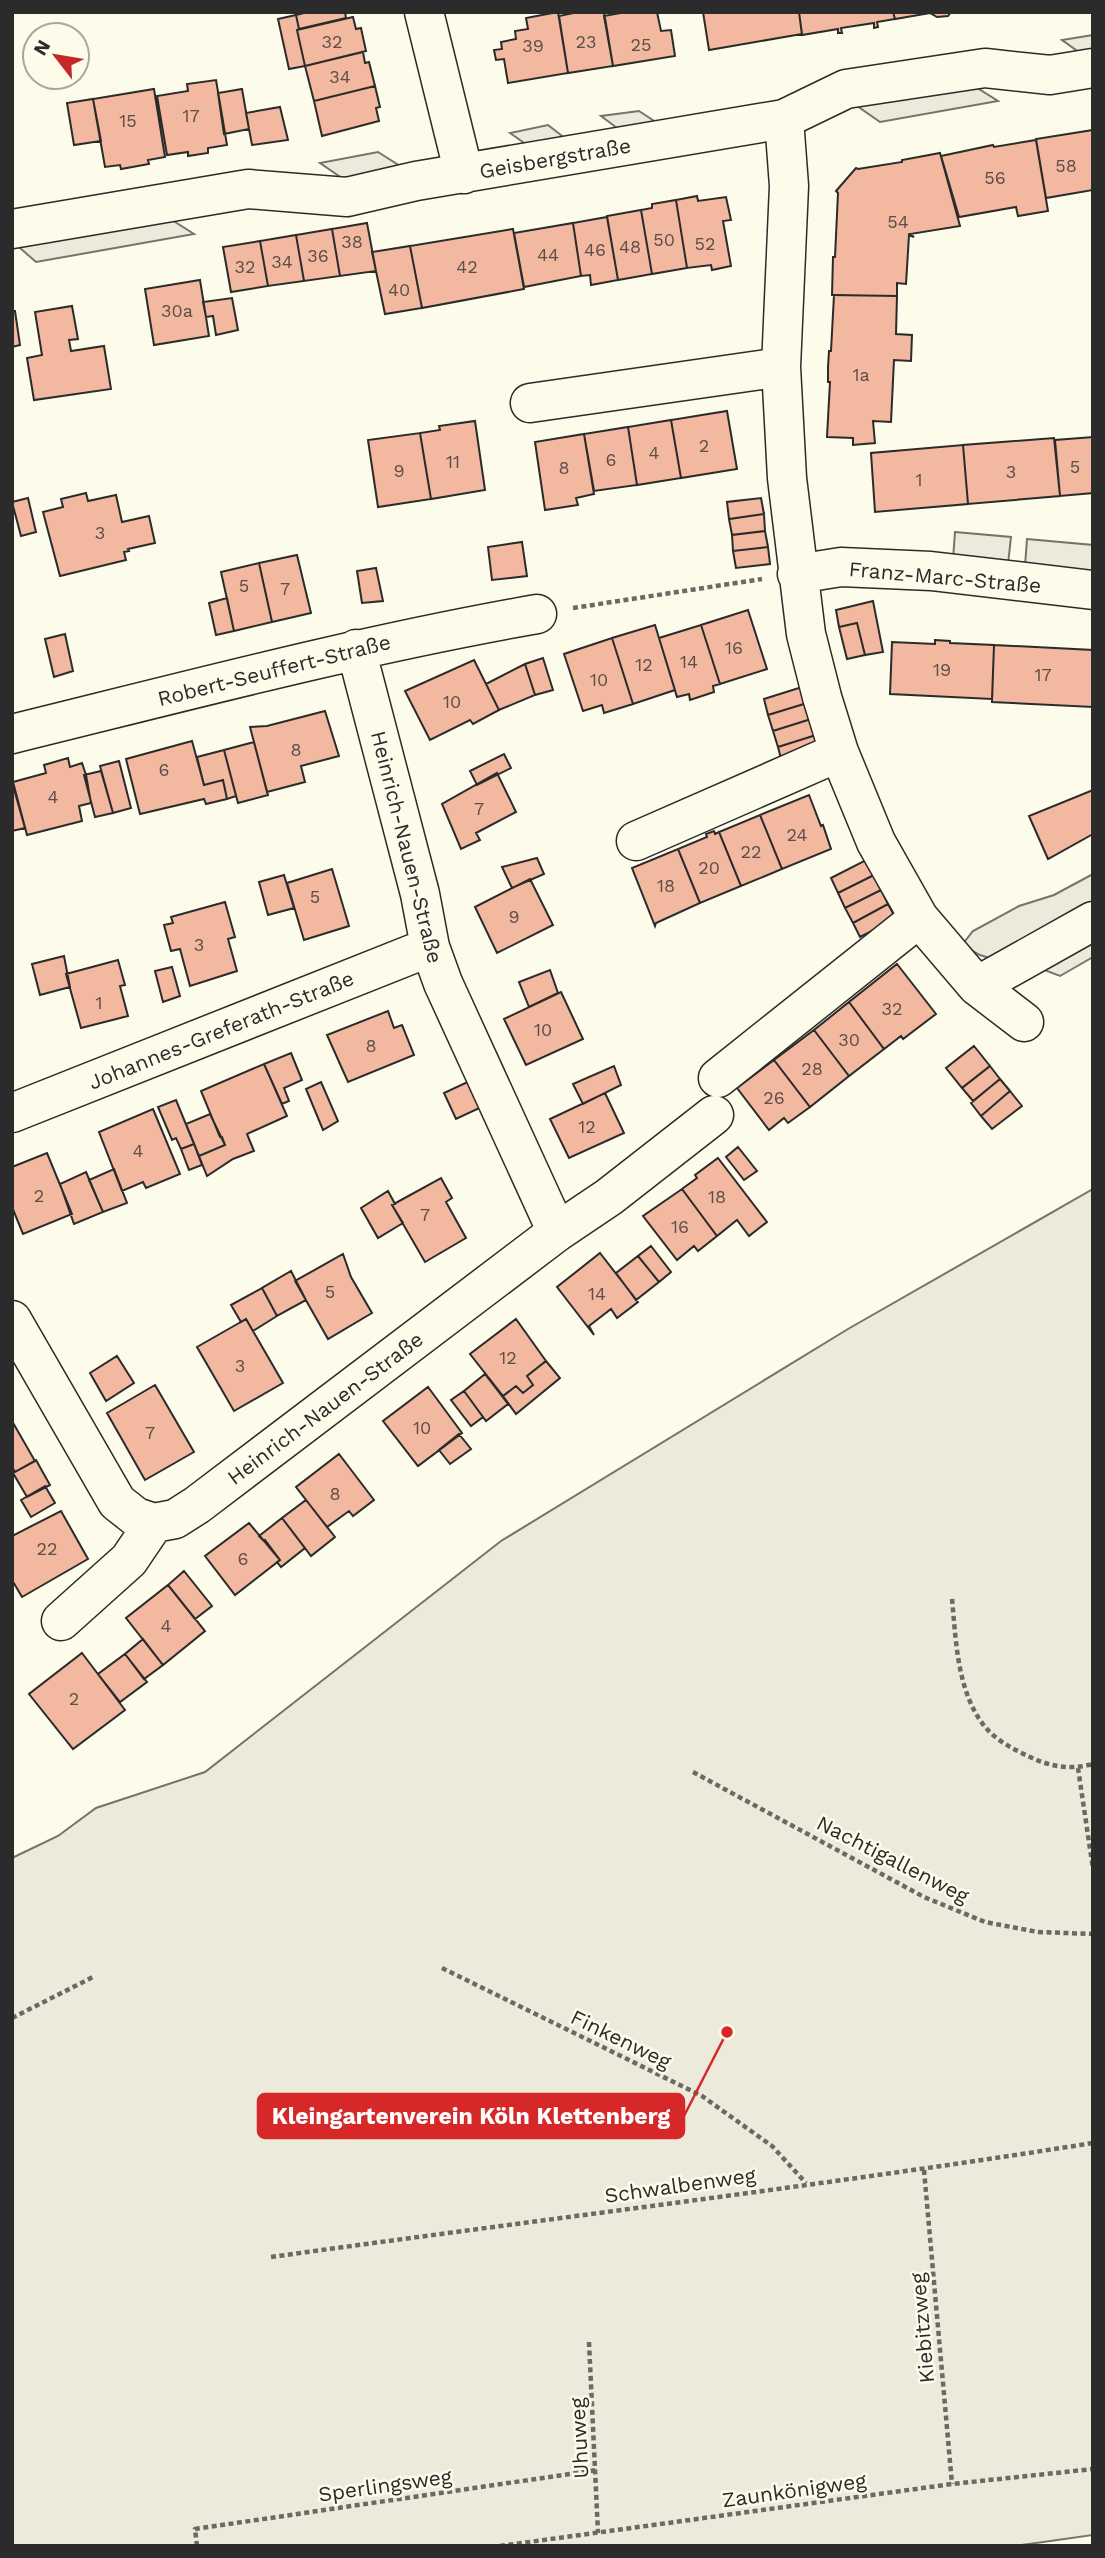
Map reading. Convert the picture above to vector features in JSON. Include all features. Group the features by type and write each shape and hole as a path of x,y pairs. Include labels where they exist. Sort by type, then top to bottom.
{"street":[{"path":"424,12 464,174"},
{"name":"Geisbergstraße","path":"12,229 248,189 347,197 416,181 784,119 846,89 985,68 1050,75 1093,68"},
{"path":"784,119 789,186 781,367 787,478 806,634 839,752 876,842 919,918 977,986 1024,1022"},
{"path":"530,402 781,367"},
{"name":"Franz-Marc-Straße","path":"797,574 842,568 930,571 1093,590"},
{"name":"Robert-Seuffert-Straße","path":"12,734 356,649 537,614"},
{"name":"Heinrich-Nauen-Straße","path":"356,649 420,894 430,947 443,983 557,1232"},
{"path":"636,841 839,752"},
{"name":"Heinrich-Nauen-Straße","path":"154,1523 175,1519 197,1505 557,1232 609,1197 716,1096 919,918"},
{"path":"977,986 1093,921"},
{"name":"Johannes-Greferath-Straße","path":"12,1113 430,947"},
{"path":"12,1320 117,1502 135,1517 154,1523 129,1560 61,1621"}],"path":[{"path":"537,614 797,574"},
{"path":"952,1599 957,1649 968,1695 986,1728 1016,1751 1039,1761 1058,1767 1078,1768 1093,1763"},
{"path":"1078,1768 1093,1869"},
{"name":"Nachtigallenweg","path":"693,1772 923,1897 985,1922 1038,1931 1093,1934"},
{"name":"Finkenweg","path":"442,1968 702,2096 772,2146 806,2183"},
{"path":"12,2018 95,1976"},
{"name":"Schwalbenweg","path":"271,2257 806,2183 924,2170 1093,2143"},
{"name":"Kiebitzweg","path":"924,2170 952,2484"},
{"name":"Uhuweg","path":"589,2342 598,2533"},
{"name":"Zaunkönigweg","path":"500,2546 952,2484 1093,2469"},
{"name":"Sperlingsweg","path":"197,2546 195,2529 597,2470"}],"shaded area":[{"path":"1093,35 1093,60 1062,40"},
{"path":"966,81 998,101 880,122 850,101"},
{"path":"639,111 665,128 629,137 601,116"},
{"path":"548,125 575,146 537,152 510,133"},
{"path":"378,152 411,173 349,183 320,163"},
{"path":"164,215 194,234 36,262 12,241"},
{"path":"955,532 1011,537 1008,564 953,559"},
{"path":"1027,539 1093,545 1093,572 1025,566"},
{"path":"1093,874 1093,957 1060,976 1034,966 1005,963 980,955 962,945 973,931 1019,906 1054,895"},
{"path":"1093,1189 1093,2535 1015,2546 12,2546 12,1858 58,1836 96,1808 205,1772 501,1541 848,1329"}],"building":[{"path":"308,12 345,12 346,18 299,29 296,15"},
{"path":"558,12 568,73 508,83 504,59 496,60 494,50 502,49 501,42 516,39 515,31 528,29 526,18"},
{"path":"578,12 604,12 613,66 568,73 559,16"},
{"path":"626,12 657,12 661,31 671,30 675,56 613,66 604,16"},
{"path":"703,12 799,12 802,34 709,50"},
{"path":"799,12 893,12 895,19 877,22 878,27 874,28 874,23 841,28 842,33 838,33 838,29 802,35"},
{"path":"893,12 951,12 948,16 937,17 930,13 895,19"},
{"path":"296,15 305,66 289,69 278,19"},
{"path":"353,17 356,29 361,28 366,51 305,66 297,30"},
{"path":"363,52 365,63 369,62 375,86 314,101 305,66"},
{"path":"216,80 227,145 208,148 208,153 167,155 157,96 188,91 187,84"},
{"path":"375,86 380,107 376,108 379,121 322,136 314,101"},
{"path":"154,89 165,157 148,160 149,164 121,169 120,165 105,167 93,99"},
{"path":"242,89 249,129 224,134 218,93"},
{"path":"93,99 101,141 74,145 67,103"},
{"path":"280,107 288,140 252,145 246,113"},
{"path":"1093,130 1093,190 1046,198 1036,139"},
{"path":"1036,140 1048,211 1018,216 1016,207 959,217 941,156 993,145 994,147"},
{"path":"940,153 960,226 910,234 914,237 909,235 906,284 897,283 897,296 832,295 836,191 856,168 902,162"},
{"path":"697,196 698,201 726,197 731,220 723,221 731,266 712,270 711,265 687,268 676,200"},
{"path":"676,200 687,268 652,274 641,210 652,208 652,204"},
{"path":"641,210 652,274 618,280 607,216"},
{"path":"607,217 618,280 591,285 590,275 581,276 573,223"},
{"path":"367,223 376,271 340,276 332,229"},
{"path":"573,223 581,276 524,287 514,233"},
{"path":"332,229 340,276 304,281 296,235"},
{"path":"513,229 524,289 422,308 410,246"},
{"path":"296,235 304,281 268,286 260,241"},
{"path":"260,241 268,286 231,292 223,247"},
{"path":"410,246 422,308 385,314 372,252"},
{"path":"200,280 209,336 154,345 145,289"},
{"path":"834,295 897,296 896,334 912,335 911,361 894,360 891,422 873,421 875,443 853,445 853,438 827,437 830,382 828,367"},
{"path":"232,298 238,330 216,335 213,316 206,317 203,302"},
{"path":"72,306 78,339 69,340 71,351 104,346 111,389 34,400 27,358 42,355 35,312"},
{"path":"12,311 15,311 20,345 12,347"},
{"path":"727,411 737,469 681,478 671,420"},
{"path":"671,420 681,478 637,485 628,427"},
{"path":"475,421 485,490 431,499 420,433 440,430 439,426"},
{"path":"628,427 637,485 594,491 584,434"},
{"path":"420,433 431,499 378,507 368,440"},
{"path":"584,434 594,494 576,498 578,505 545,510 535,442"},
{"path":"1093,437 1093,493 1060,496 1055,440"},
{"path":"1054,438 1060,496 968,504 963,445"},
{"path":"963,445 968,504 875,512 871,453"},
{"path":"86,493 88,501 116,495 122,522 149,516 155,543 128,549 129,551 124,552 126,560 60,576 43,512 63,507 61,499"},
{"path":"28,498 36,532 21,536 12,502"},
{"path":"761,498 764,514 729,519 727,502"},
{"path":"764,514 765,531 732,535 729,519"},
{"path":"765,531 768,547 733,551 732,535"},
{"path":"522,542 527,576 492,580 488,547"},
{"path":"768,547 770,564 736,568 733,551"},
{"path":"297,555 311,613 272,622 259,563"},
{"path":"259,563 272,622 234,631 221,572"},
{"path":"376,568 383,601 362,603 357,571"},
{"path":"227,598 234,631 216,635 209,603"},
{"path":"873,601 883,652 865,655 857,623 839,627 836,610"},
{"path":"748,610 767,669 720,684 701,625"},
{"path":"857,623 865,655 847,659 839,627"},
{"path":"655,625 675,690 633,704 612,638"},
{"path":"701,625 720,684 713,686 714,692 690,700 689,694 677,697 659,638"},
{"path":"65,634 73,671 54,677 45,639"},
{"path":"612,638 633,704 604,713 602,705 583,711 564,654"},
{"path":"935,640 994,645 992,699 890,694 892,642 935,644"},
{"path":"994,645 1093,650 1093,707 992,702"},
{"path":"543,658 553,690 535,695 525,664"},
{"path":"474,660 499,710 473,724 470,720 430,740 405,691"},
{"path":"525,664 535,695 499,710 486,684"},
{"path":"802,687 807,703 768,715 764,699"},
{"path":"807,703 811,719 773,731 768,715"},
{"path":"325,711 339,756 301,766 305,782 267,792 250,727 267,726"},
{"path":"811,719 816,735 778,747 773,731"},
{"path":"816,735 821,751 782,763 778,747"},
{"path":"192,741 204,785 223,780 227,799 206,804 204,799 140,814 126,759"},
{"path":"254,742 268,795 238,803 224,750"},
{"path":"224,750 236,796 227,799 223,780 204,785 197,757"},
{"path":"504,754 511,768 477,785 470,771"},
{"path":"68,758 70,767 82,763 86,775 91,803 79,806 82,821 27,835 13,782 46,773 44,765"},
{"path":"119,761 131,808 113,813 100,766"},
{"path":"101,771 113,813 95,817 84,775"},
{"path":"497,773 516,812 476,833 480,840 461,849 442,804"},
{"path":"12,789 25,828 12,831"},
{"path":"1093,790 1093,834 1048,859 1029,816"},
{"path":"809,795 831,849 782,869 760,815"},
{"path":"760,815 782,869 741,886 719,832"},
{"path":"714,831 715,834 719,832 741,886 700,903 678,849 707,837 706,834"},
{"path":"678,849 700,903 656,923 655,926 632,868"},
{"path":"537,858 544,874 512,888 502,867"},
{"path":"866,860 874,875 838,893 831,878"},
{"path":"332,869 349,926 304,940 287,883"},
{"path":"284,875 294,908 268,915 259,882"},
{"path":"874,875 881,890 845,908 838,893"},
{"path":"530,879 553,925 497,953 475,907"},
{"path":"881,890 888,904 853,923 845,908"},
{"path":"225,902 235,937 228,939 237,971 190,986 180,949 171,951 164,925 173,923 171,917"},
{"path":"888,904 896,919 860,937 853,923"},
{"path":"64,956 70,987 40,995 32,964"},
{"path":"118,960 125,985 120,986 128,1016 81,1028 66,974"},
{"path":"897,964 936,1014 903,1039 901,1036 884,1049 849,1002"},
{"path":"172,967 180,996 163,1002 155,971"},
{"path":"550,970 558,993 529,1007 519,982"},
{"path":"561,992 583,1039 526,1065 504,1019"},
{"path":"849,1002 884,1049 849,1076 814,1030"},
{"path":"388,1011 394,1028 402,1025 414,1055 348,1082 327,1035"},
{"path":"814,1030 849,1076 810,1107 774,1060"},
{"path":"974,1046 990,1066 962,1088 946,1068"},
{"path":"291,1053 302,1080 284,1088 289,1101 282,1104 264,1064"},
{"path":"774,1060 810,1107 788,1123 784,1118 769,1130 737,1088"},
{"path":"264,1064 287,1116 247,1134 254,1151 233,1159 207,1176 199,1156 225,1145 201,1091"},
{"path":"614,1066 621,1085 583,1104 573,1084"},
{"path":"990,1066 1000,1079 973,1101 962,1088"},
{"path":"476,1078 488,1104 456,1119 444,1093"},
{"path":"1000,1079 1010,1091 981,1116 971,1103"},
{"path":"321,1082 338,1121 323,1130 306,1089"},
{"path":"1010,1091 1022,1106 992,1129 981,1116"},
{"path":"605,1093 624,1133 569,1158 550,1119"},
{"path":"176,1100 194,1144 181,1149 176,1138 172,1140 158,1107"},
{"path":"153,1109 180,1174 146,1188 143,1182 122,1191 99,1132"},
{"path":"210,1114 225,1145 199,1156 186,1124"},
{"path":"194,1144 202,1165 189,1170 181,1149"},
{"path":"738,1147 757,1171 744,1180 726,1157"},
{"path":"47,1153 72,1214 23,1234 12,1207 12,1167"},
{"path":"718,1158 767,1222 749,1236 737,1220 717,1236 682,1189 697,1178 695,1175"},
{"path":"114,1169 127,1203 103,1212 89,1180"},
{"path":"86,1172 103,1212 74,1224 60,1184"},
{"path":"441,1178 452,1198 446,1202 466,1238 425,1262 392,1205"},
{"path":"682,1189 717,1236 698,1251 694,1246 677,1260 643,1216"},
{"path":"388,1191 395,1204 392,1205 403,1223 378,1238 361,1208"},
{"path":"651,1246 671,1272 659,1282 638,1256"},
{"path":"600,1253 638,1302 617,1318 611,1309 589,1326 594,1335 557,1287"},
{"path":"343,1254 351,1277 372,1313 328,1339 295,1281"},
{"path":"638,1256 659,1282 636,1300 616,1273"},
{"path":"291,1271 306,1300 277,1316 262,1288"},
{"path":"262,1288 277,1316 253,1331 246,1319 241,1322 231,1305"},
{"path":"246,1319 283,1383 234,1411 197,1347"},
{"path":"516,1319 546,1361 527,1376 533,1385 523,1393 516,1386 503,1396 470,1354"},
{"path":"117,1356 134,1383 106,1401 90,1373"},
{"path":"546,1361 560,1378 516,1414 503,1396 516,1386 523,1393 533,1385 527,1376"},
{"path":"485,1374 508,1404 486,1421 464,1391"},
{"path":"155,1385 194,1452 145,1480 107,1413"},
{"path":"428,1387 462,1433 418,1466 383,1421"},
{"path":"464,1391 483,1417 471,1426 451,1400"},
{"path":"12,1421 35,1461 15,1472 12,1467"},
{"path":"459,1434 471,1449 450,1464 439,1450"},
{"path":"339,1454 374,1500 353,1516 349,1511 327,1527 296,1487"},
{"path":"36,1460 50,1485 27,1497 13,1473"},
{"path":"45,1486 55,1503 31,1517 21,1500"},
{"path":"306,1500 335,1537 311,1556 282,1518"},
{"path":"61,1511 88,1559 22,1597 12,1580 12,1536"},
{"path":"282,1518 305,1548 281,1567 277,1562 280,1560 259,1536"},
{"path":"249,1523 280,1560 235,1595 205,1556"},
{"path":"184,1571 212,1606 195,1619 168,1585"},
{"path":"168,1585 205,1631 163,1665 126,1618"},
{"path":"143,1639 163,1665 144,1679 125,1654"},
{"path":"82,1653 125,1710 73,1749 29,1694"},
{"path":"125,1654 147,1682 120,1702 98,1674"}],"place":[{"name":"Kleingartenverein Köln Klettenberg","path":"727,2032"}]}
